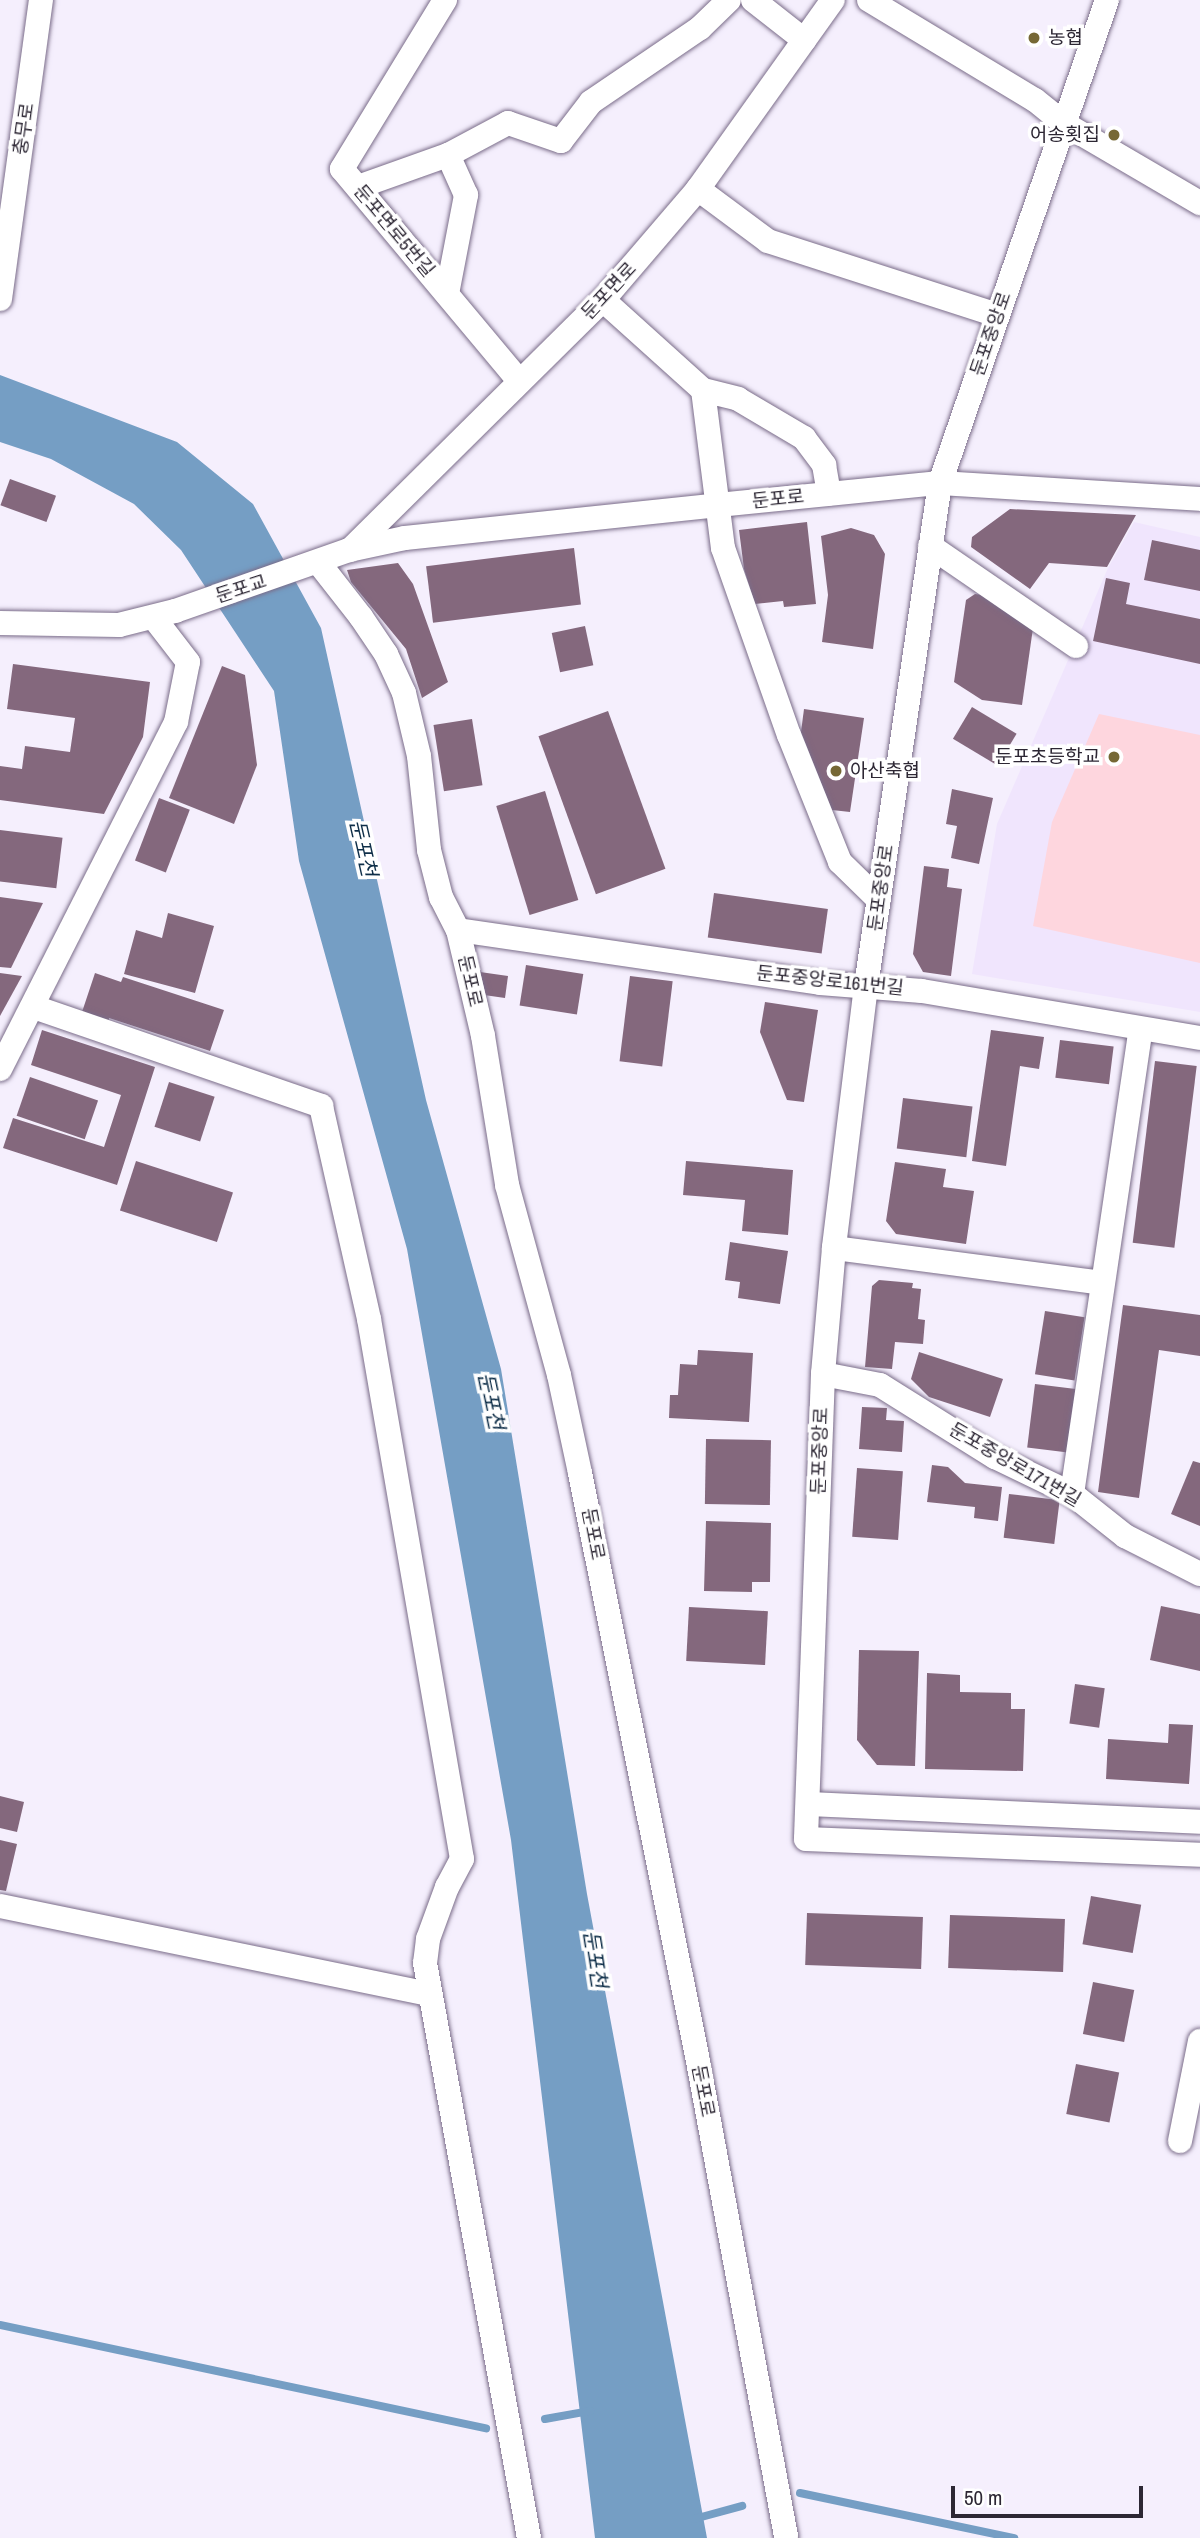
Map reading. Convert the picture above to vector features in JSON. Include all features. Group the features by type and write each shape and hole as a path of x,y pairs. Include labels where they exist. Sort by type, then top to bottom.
{"street":[{"name":"충무로","path":"0,299 41,0"},
{"name":"둔포면로5번길","path":"445,0 342,169 519,381"},
{"path":"358,187 448,155 508,123 561,141 591,102 700,28 729,0"},
{"path":"753,0 804,40"},
{"name":"둔포면로","path":"349,550 603,300 698,189 833,0"},
{"path":"869,0 1035,100 1063,124 1200,203"},
{"name":"둔포중앙로","path":"1107,0 940,483 866,986 834,1248 823,1374 806,1839 1200,1855"},
{"path":"447,294 466,195 448,155"},
{"path":"698,189 768,241 998,315"},
{"path":"603,300 703,390 738,399 804,438 824,465 829,494"},
{"path":"703,390 723,548 789,735 840,862 879,900"},
{"name":"둔포로","path":"786,2538 699,2069 580,1473 559,1375 507,1185 483,1036 458,930 441,897 429,850 419,756 404,693 386,654 361,617 313,565 349,550 405,538 940,483 1200,499"},
{"path":"930,546 1076,646"},
{"name":"둔포교","path":"0,623 119,625 164,615 313,565"},
{"path":"0,1069 34,1007 176,722 188,662 164,615"},
{"name":"둔포중앙로161번길","path":"458,930 820,983 922,990 1200,1038"},
{"path":"34,1007 321,1106 369,1319 462,1858 447,1887 428,1939 425,1963 529,2538"},
{"path":"1072,1494 1141,1029"},
{"path":"834,1248 1102,1283"},
{"name":"둔포중앙로171번길","path":"823,1374 880,1385 995,1457 1072,1494 1125,1536 1200,1574"},
{"path":"809,1804 1200,1822"},
{"path":"0,1906 429,1994"},
{"path":"1180,2141 1200,2040"}],"shaded area":[{"name":"둔포초등학교","path":"1134,522 1200,537 1200,1012 972,974 997,824 1108,568"},
{"path":"1099,714 1200,735 1200,963 1033,926 1052,822"}],"water":[{"name":"둔포천","path":"0,375 177,442 253,504 321,628 426,1100 501,1369 587,1894 707,2538 595,2538 511,1840 407,1249 299,861 274,691 181,550 134,504 51,459 0,442"}],"building":[{"path":"10,479 56,496 46,522 0,505"},
{"path":"1010,509 1136,515 1107,567 1049,563 1030,589 971,547 972,537"},
{"path":"807,522 816,604 784,607 783,601 755,604 744,569 739,530"},
{"path":"851,528 874,535 885,554 873,649 822,642 828,595 821,536"},
{"path":"1152,540 1200,550 1200,591 1144,580"},
{"path":"574,548 581,605 433,623 426,566"},
{"path":"398,563 413,584 448,682 422,698 406,649 351,582 347,570"},
{"path":"1106,578 1130,583 1126,604 1200,619 1200,664 1093,641"},
{"path":"975,594 982,595 1033,628 1022,705 982,700 954,682 966,600"},
{"path":"585,626 593,665 560,672 552,633"},
{"path":"13,664 150,682 143,737 104,814 0,800 0,766 22,769 25,746 70,752 75,718 7,709"},
{"path":"222,666 245,675 257,765 234,824 169,798"},
{"path":"972,707 1017,734 998,765 953,739"},
{"name":"아산축협","path":"804,709 864,718 850,812 832,810 801,732"},
{"path":"608,711 665,869 596,894 538,736"},
{"path":"472,719 482,785 444,791 433,725"},
{"path":"952,789 993,798 979,864 951,858 957,826 946,824"},
{"path":"545,791 578,900 530,915 496,806"},
{"path":"159,798 190,810 166,872 135,861"},
{"path":"0,830 63,838 56,888 0,881"},
{"path":"924,866 949,869 947,887 962,889 951,976 923,972 913,954"},
{"path":"714,893 828,909 822,954 708,938"},
{"path":"0,897 43,903 11,968 0,967"},
{"path":"168,913 214,926 195,993 124,974 136,930 162,938"},
{"path":"526,965 583,974 577,1015 520,1005"},
{"path":"480,972 508,976 505,998 484,995"},
{"path":"0,973 22,976 0,1016"},
{"path":"95,973 121,982 123,977 224,1010 210,1051 109,1018 108,1024 81,1015"},
{"path":"630,976 673,981 662,1067 620,1061"},
{"path":"765,1002 818,1010 804,1102 787,1100 760,1032"},
{"path":"42,1030 155,1067 117,1185 3,1148 13,1118 104,1147 121,1095 31,1065"},
{"path":"991,1030 1044,1037 1039,1069 1020,1066 1006,1166 972,1161"},
{"path":"1060,1040 1114,1047 1109,1084 1055,1078"},
{"path":"1155,1061 1197,1066 1174,1248 1133,1243"},
{"path":"30,1077 98,1100 85,1139 17,1116"},
{"path":"169,1082 215,1097 200,1142 154,1127"},
{"path":"903,1098 972,1107 966,1157 897,1149"},
{"path":"136,1161 233,1193 217,1242 120,1210"},
{"path":"686,1161 793,1170 788,1235 742,1231 745,1200 683,1195"},
{"path":"895,1162 946,1169 943,1187 974,1191 966,1244 896,1234 886,1221"},
{"path":"730,1242 788,1251 780,1304 738,1298 740,1282 725,1280"},
{"path":"879,1280 913,1283 912,1288 921,1289 918,1319 925,1320 923,1344 895,1342 892,1369 865,1367 872,1286"},
{"path":"1123,1305 1200,1315 1200,1356 1159,1350 1139,1498 1098,1492"},
{"path":"1045,1311 1085,1317 1074,1380 1035,1374"},
{"path":"698,1350 753,1353 749,1422 669,1418 670,1395 678,1395 680,1364 697,1365"},
{"path":"919,1352 1003,1379 990,1417 929,1397 911,1379"},
{"path":"1035,1384 1076,1389 1068,1453 1027,1448"},
{"path":"862,1407 887,1408 886,1420 904,1421 902,1452 859,1449"},
{"path":"706,1439 771,1440 770,1505 705,1504"},
{"path":"1193,1461 1200,1463 1200,1526 1171,1514"},
{"path":"932,1465 948,1467 965,1483 1002,1487 998,1521 974,1518 975,1507 927,1502"},
{"path":"857,1468 903,1471 898,1540 852,1537"},
{"path":"1009,1494 1060,1500 1054,1544 1004,1538"},
{"path":"706,1521 771,1523 770,1582 752,1582 752,1592 704,1591"},
{"path":"1161,1606 1200,1614 1200,1671 1150,1660"},
{"path":"689,1607 768,1611 765,1665 686,1661"},
{"path":"859,1650 919,1651 915,1766 877,1765 857,1740"},
{"path":"927,1673 960,1675 960,1692 1011,1693 1011,1709 1025,1709 1023,1771 925,1769"},
{"path":"1075,1684 1105,1688 1099,1728 1069,1724"},
{"path":"1169,1724 1193,1725 1189,1784 1106,1779 1108,1739 1168,1743"},
{"path":"0,1796 24,1802 17,1832 0,1828"},
{"path":"0,1840 17,1844 6,1891 0,1890"},
{"path":"1091,1896 1141,1905 1133,1953 1082,1944"},
{"path":"807,1913 923,1917 921,1969 805,1965"},
{"path":"950,1915 1065,1919 1063,1972 948,1968"},
{"path":"1093,1982 1134,1990 1124,2042 1083,2034"},
{"path":"1076,2064 1119,2072 1109,2122 1066,2114"}],"waterway":[{"path":"0,2325 486,2428"},
{"path":"545,2419 590,2411"},
{"path":"800,2493 1014,2538"},
{"path":"694,2519 742,2506"}],"place":[{"name":"농협","path":"1034,38"},
{"name":"어송횟집","path":"1114,135"},
{"name":"둔포초등학교","path":"1114,757"},
{"name":"아산축협","path":"836,771"}]}
